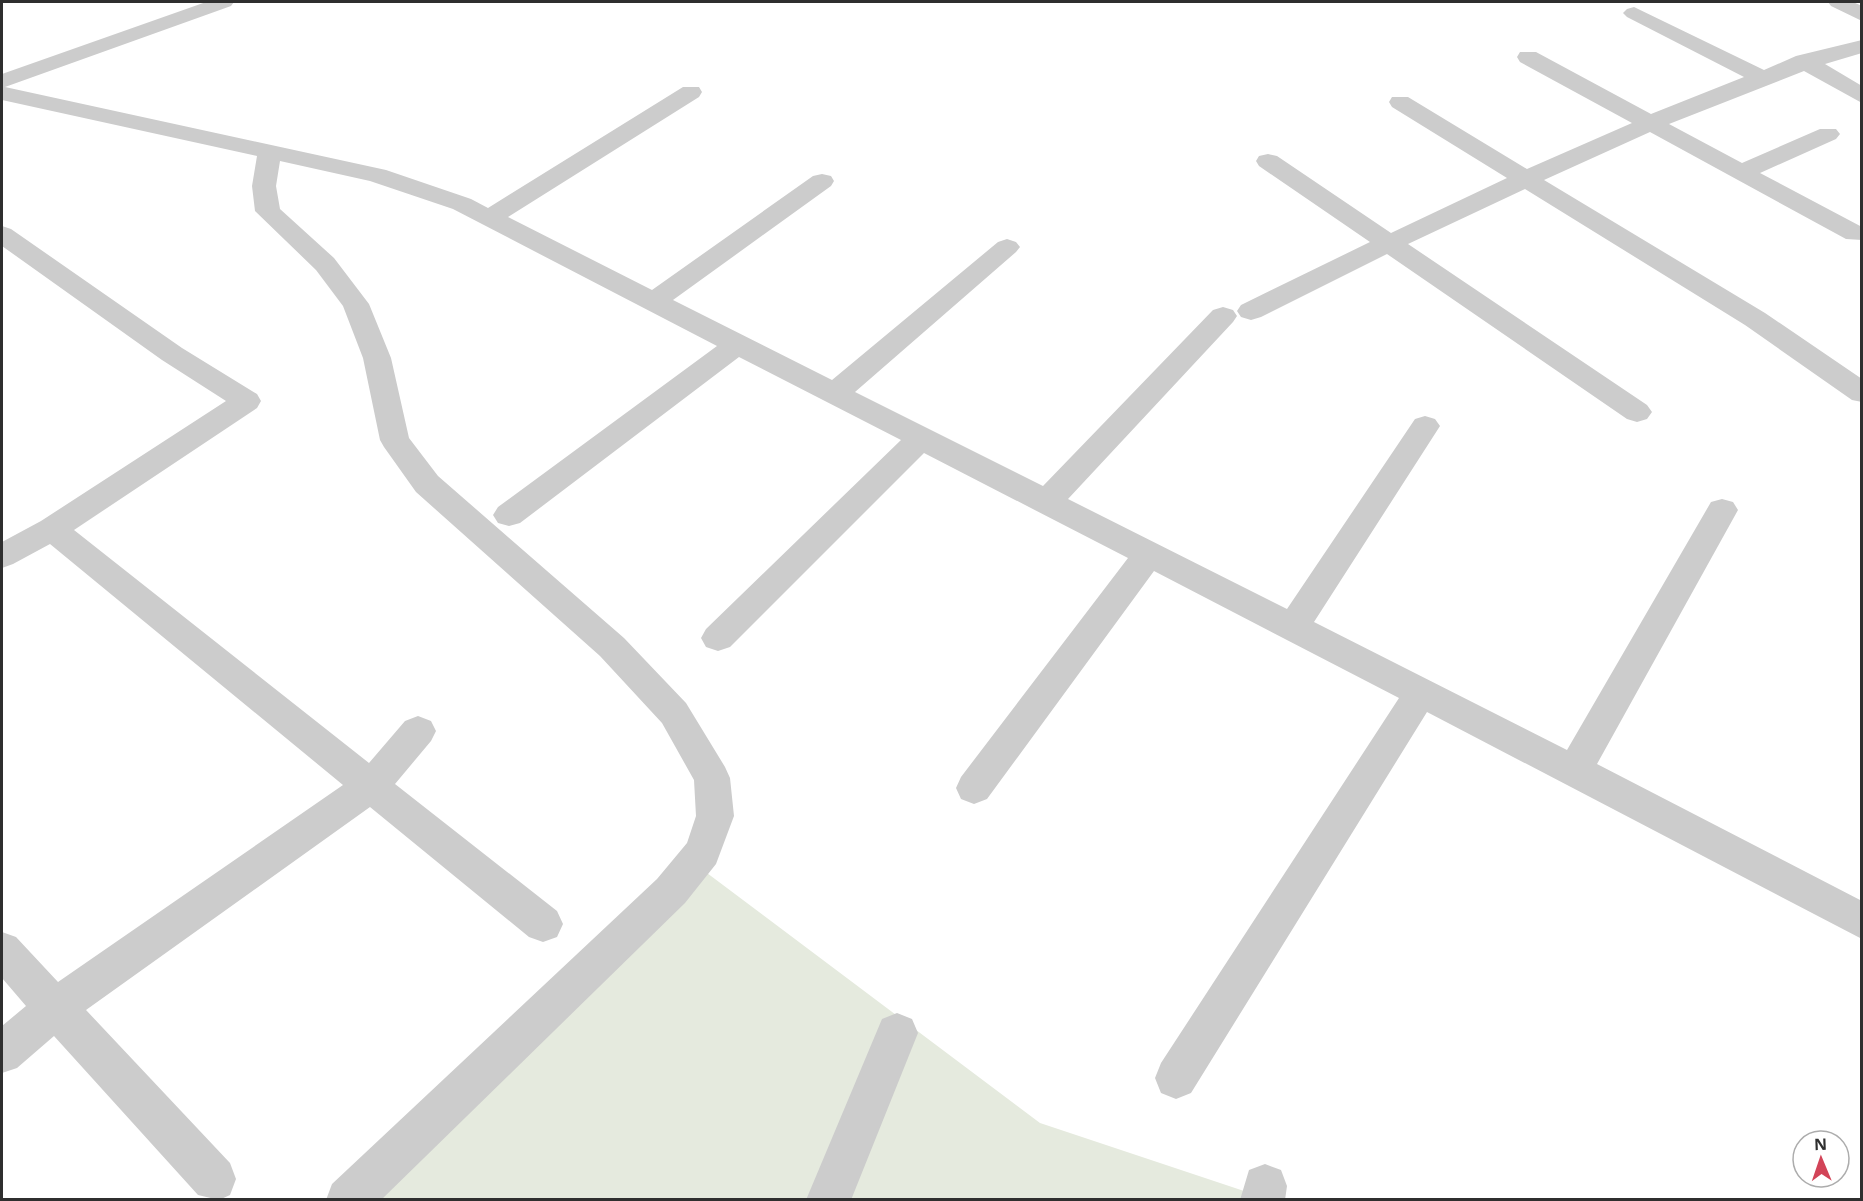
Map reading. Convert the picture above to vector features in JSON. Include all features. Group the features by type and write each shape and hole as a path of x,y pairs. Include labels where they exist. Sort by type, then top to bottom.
{"street":[{"path":"2,81 224,2"},
{"path":"1838,2 1862,15"},
{"path":"1634,13 1761,77"},
{"path":"1047,502 1237,313 1389,241 1652,123 1804,61 1862,46"},
{"path":"1527,57 1855,234"},
{"path":"1804,61 1862,96"},
{"path":"489,218 691,92"},
{"path":"2,93 377,175 462,204 1420,692 1862,921"},
{"path":"1400,102 1755,320 1862,393"},
{"path":"1741,172 1828,134"},
{"path":"270,152 264,186 268,211 325,264 356,304 377,358 395,440 427,484 612,647 674,713 712,778 715,816 703,852 671,891 348,1200"},
{"path":"1268,161 1389,241 1637,412"},
{"path":"653,302 822,181"},
{"path":"2,234 172,354 247,401 52,529 2,556"},
{"path":"834,394 1007,247"},
{"path":"509,515 737,345"},
{"path":"1293,627 1425,426"},
{"path":"718,638 921,438"},
{"path":"1574,771 1722,510"},
{"path":"52,529 543,924"},
{"path":"974,788 1149,554"},
{"path":"1176,1078 1420,692"},
{"path":"2,1053 55,1008 372,785 418,730"},
{"path":"2,950 214,1179"},
{"path":"828,1200 897,1033"}],"shaded area":[{"path":"687,858 1040,1123 1268,1199 327,1200"}]}
